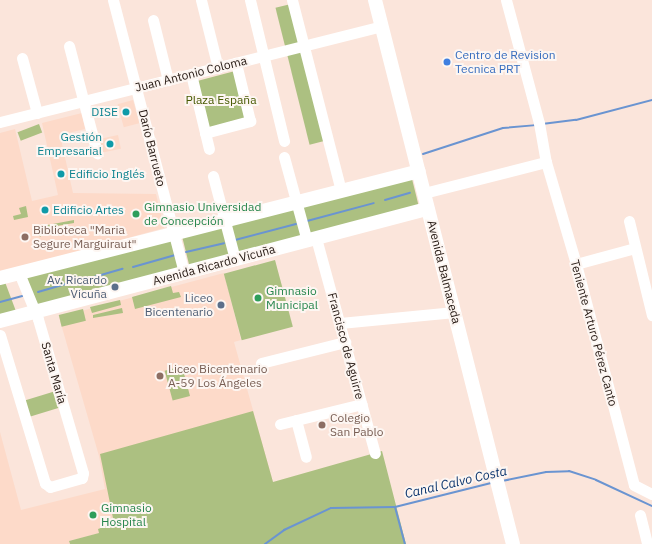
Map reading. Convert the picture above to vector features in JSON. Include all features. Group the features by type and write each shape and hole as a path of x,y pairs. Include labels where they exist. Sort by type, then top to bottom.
{"main road":[{"name":"Avenida Balmaceda","path":"375,0 513,544"},
{"path":"0,278 419,171"},
{"name":"Avenida Ricardo Vicuña","path":"0,321 428,209"}],"street":[{"name":"Darío Barrueto","path":"114,0 184,273"},
{"path":"201,0 218,68"},
{"path":"250,0 284,141"},
{"path":"292,0 340,191"},
{"name":"Teniente Arturo Pérez Canto","path":"506,0 539,123 546,162 576,264 634,485 652,494"},
{"path":"153,20 168,80"},
{"name":"Juan Antonio Coloma","path":"0,122 382,26"},
{"path":"70,46 97,153"},
{"path":"22,58 37,113"},
{"path":"205,133 250,121 236,63"},
{"path":"191,74 209,149"},
{"name":"Francisco de Aguirre","path":"284,157 296,202 311,239 340,323 375,453"},
{"path":"424,193 546,162"},
{"path":"213,176 235,259"},
{"path":"629,221 652,315"},
{"path":"576,264 635,248"},
{"name":"Santa María","path":"0,335 47,486 83,476 36,312 19,273"},
{"path":"340,323 454,312"},
{"path":"261,363 345,342"},
{"path":"280,424 362,404"},
{"path":"296,420 306,457"},
{"path":"640,515 647,544"}],"shaded area":[{"path":"133,100 139,123 124,127 118,104"},
{"path":"82,113 85,129 60,135 73,193 156,194 164,228 0,273 0,133 15,129 32,201 58,195 42,123"},
{"path":"118,135 121,149 101,153 98,139"},
{"name":"Liceo Bicentenario A-59 Los Ángeles","path":"224,273 241,340 234,342 273,482 98,529 100,533 69,541 70,544 0,544 0,432 21,510 105,489 99,456 59,317"}],"green space":[{"path":"291,4 325,141 310,145 275,8"},
{"name":"Plaza España","path":"235,71 247,117 209,128 196,81"},
{"path":"39,124 42,132 21,141 18,132"},
{"path":"411,175 420,210 190,267 181,232"},
{"path":"26,206 28,217 14,220 13,216 21,214 19,208"},
{"path":"74,220 74,223 51,227 40,237 37,227"},
{"path":"172,237 181,273 32,310 24,274"},
{"name":"Gimnasio Municipal","path":"275,260 293,327 242,340 224,274"},
{"path":"5,282 17,314 0,319 0,283"},
{"path":"171,286 173,293 179,292 181,297 135,309 132,297"},
{"path":"120,300 121,305 92,313 90,307"},
{"path":"122,308 123,313 93,318 93,315"},
{"path":"83,309 86,321 62,327 59,315"},
{"path":"182,366 190,396 173,401 165,371"},
{"path":"59,390 64,406 25,418 20,402"},
{"path":"253,411 273,482 382,451 406,544 70,544 69,541 99,533 98,529 114,523 100,454"}],"waterway":[{"path":"542,124 576,120 652,100"},
{"path":"423,154 503,128 536,125"},
{"path":"385,200 410,193"},
{"path":"307,221 374,203"},
{"path":"235,240 296,224"},
{"path":"186,252 224,243"},
{"path":"133,267 175,255"},
{"path":"87,279 123,269"},
{"path":"38,292 73,282"},
{"path":"0,302 22,296"},
{"name":"Canal Calvo Costa","path":"502,481 546,472 569,471 596,480 652,506"},
{"name":"Canal Calvo Costa","path":"265,544 284,530 331,508 395,507 491,483"},
{"path":"395,507 405,544"}],"place":[{"name":"Centro de Revision Tecnica PRT","path":"447,62"},
{"name":"DISE","path":"126,112"},
{"name":"Gestión Empresarial","path":"110,144"},
{"name":"Edificio Inglés","path":"61,174"},
{"name":"Edificio Artes","path":"45,210"},
{"name":"Gimnasio Universidad de Concepción","path":"136,214"},
{"name":"Biblioteca \"Maria Segure Marguiraut\"","path":"25,237"},
{"name":"Av. Ricardo Vicuña","path":"115,287"},
{"name":"Gimnasio Municipal","path":"258,298"},
{"name":"Liceo Bicentenario","path":"221,305"},
{"name":"Liceo Bicentenario A-59 Los Ángeles","path":"160,376"},
{"name":"Colegio San Pablo","path":"322,425"},
{"name":"Gimnasio Hospital","path":"93,515"}]}
